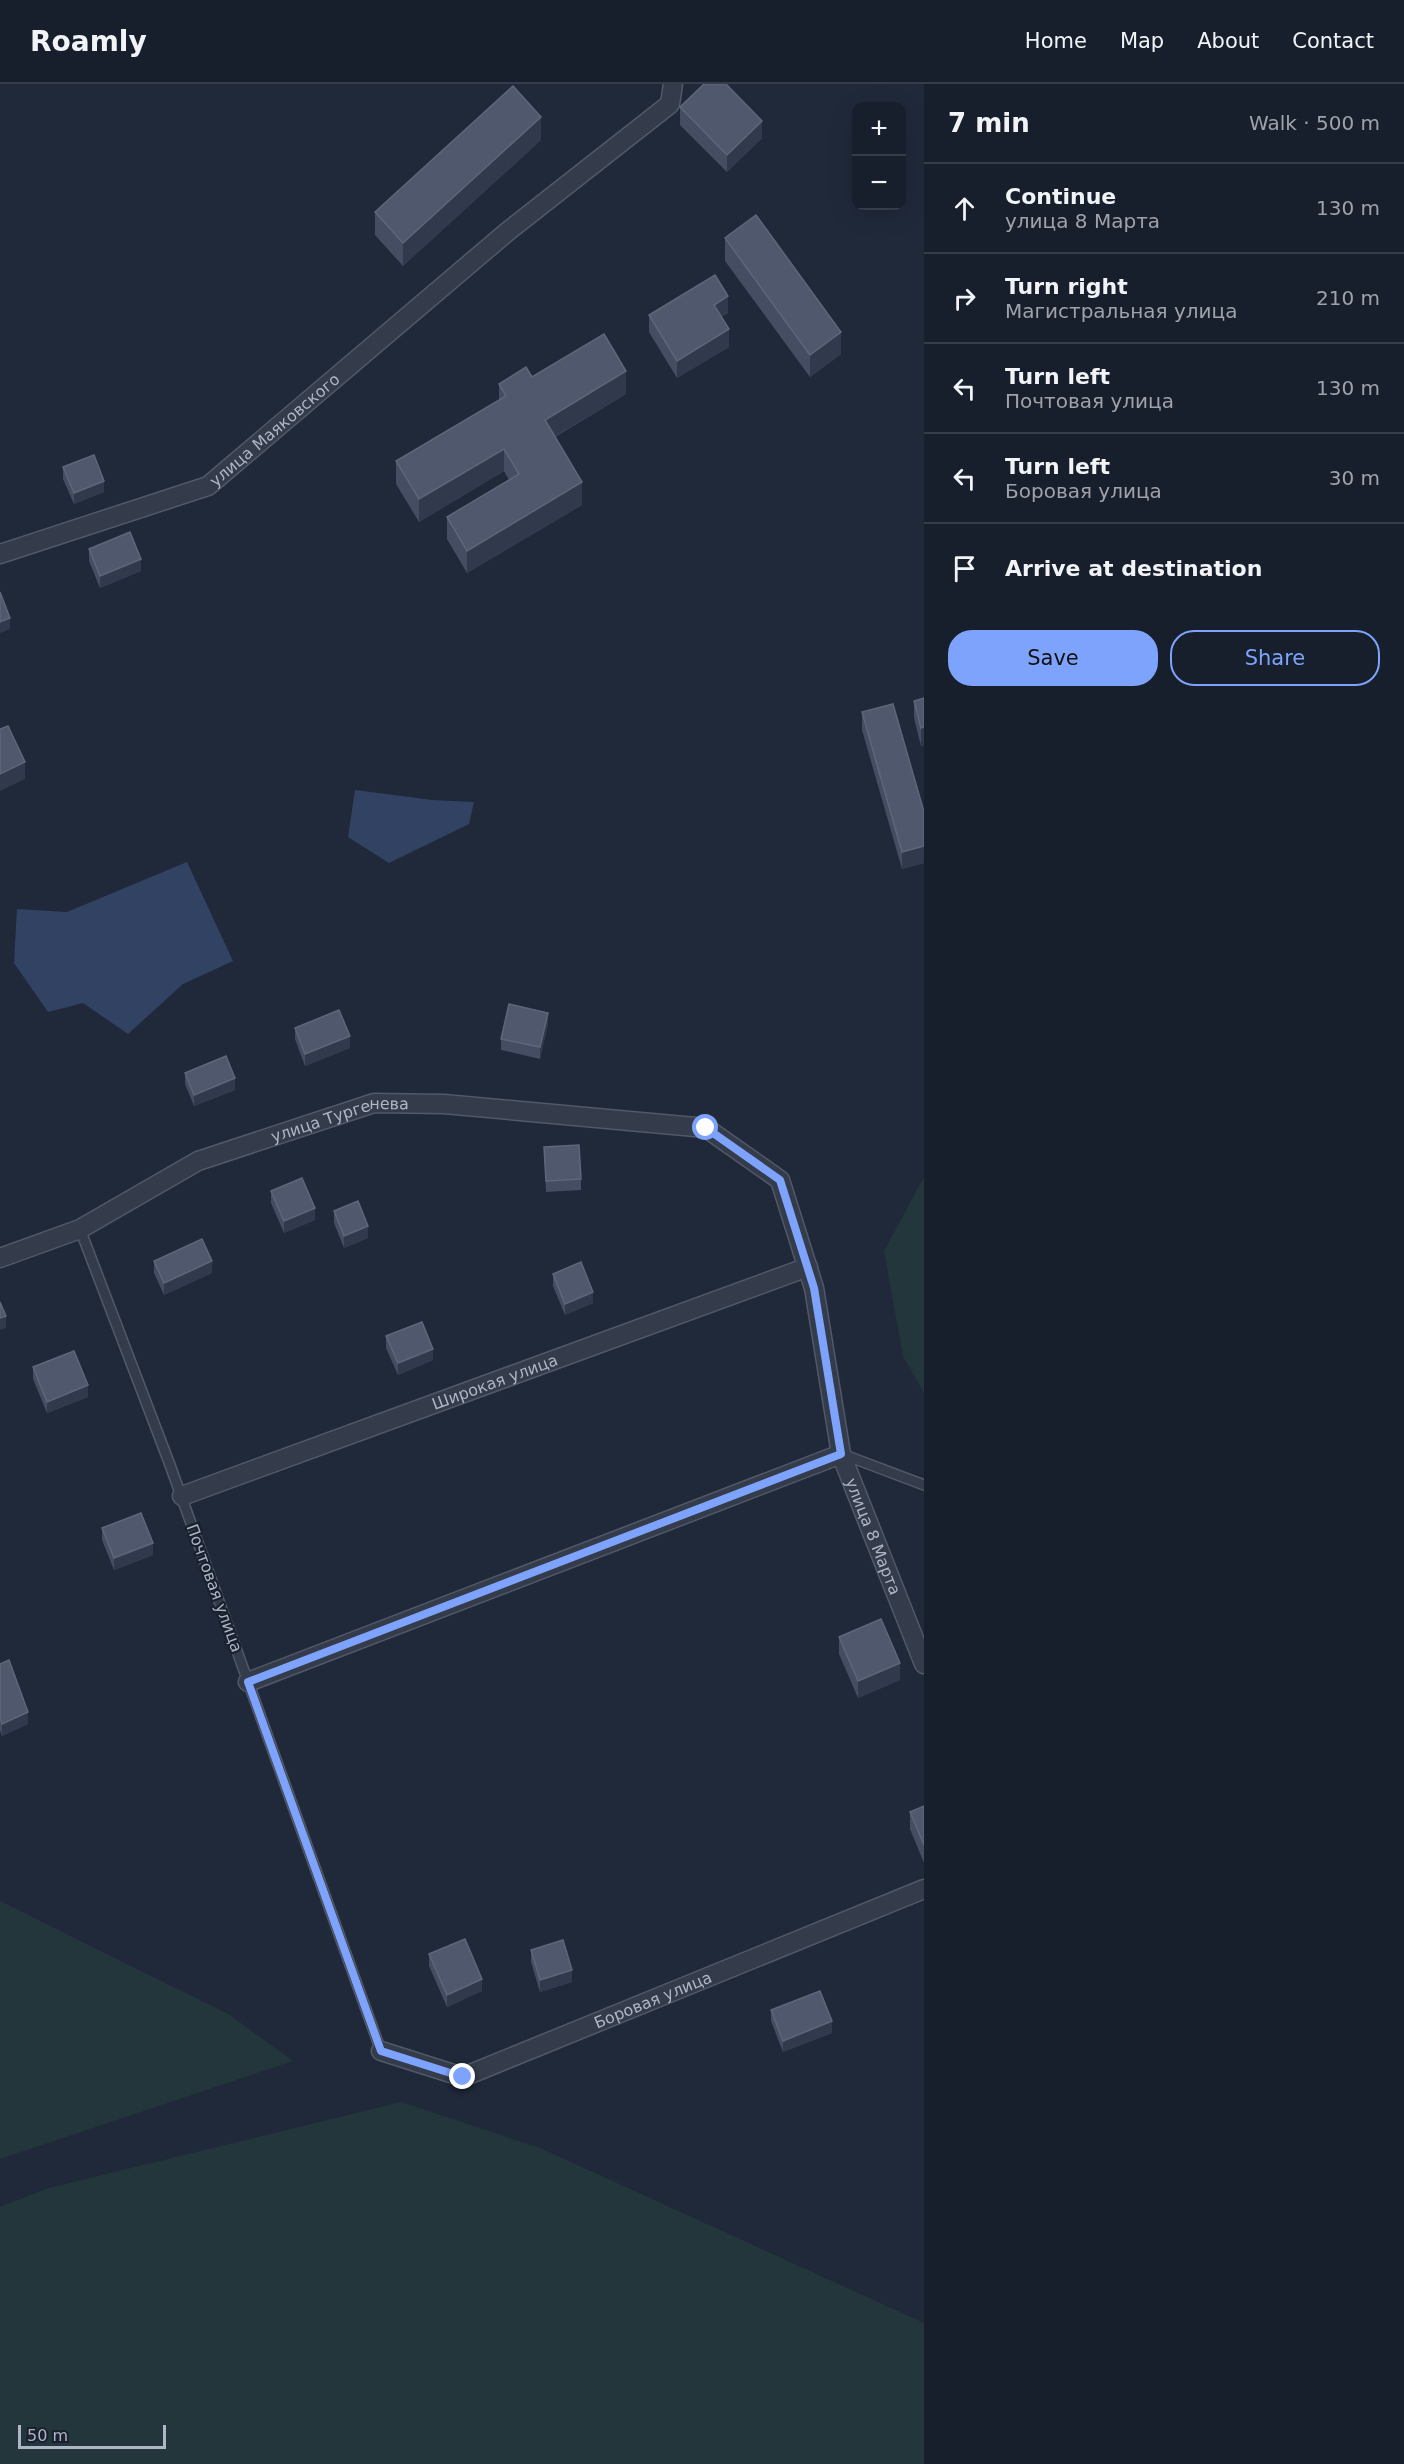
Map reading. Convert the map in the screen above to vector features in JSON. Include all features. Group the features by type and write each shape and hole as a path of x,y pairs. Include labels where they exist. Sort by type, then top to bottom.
{"street":[{"name":"улица Маяковского","path":"0,554 208,486 507,232 669,104 673,84"},
{"name":"улица Тургенева","path":"0,1258 80,1229 198,1161 374,1103 444,1104 706,1128"},
{"name":"улица 8 Марта","path":"706,1128 780,1180 814,1288 841,1454 924,1664"},
{"name":"Широкая улица","path":"182,1496 808,1268"},
{"path":"248,1682 841,1454"},
{"name":"Боровая улица","path":"381,2051 463,2077 924,1889"}],"lane":[{"name":"Почтовая улица","path":"80,1229 182,1496 381,2051"},
{"path":"841,1454 924,1485"}],"green space":[{"path":"924,1177 924,1393 903,1356 884,1251"},
{"path":"0,1901 230,2015 293,2061 0,2159"},
{"path":"401,2102 540,2148 924,2323 924,2464 0,2464 0,2207 49,2188"}],"water":[{"path":"355,790 432,800 474,802 469,824 389,863 348,837"},
{"path":"187,862 233,961 183,984 128,1034 83,1003 48,1012 14,963 17,909 67,912"}],"building":[{"path":"704,84 726,84 762,121 727,155 680,107"},
{"path":"513,86 541,117 403,243 375,212"},
{"path":"756,215 841,332 810,355 725,238"},
{"path":"715,275 728,296 714,305 729,329 677,361 649,315"},
{"path":"604,334 626,371 545,420 582,482 467,551 447,517 519,474 504,449 419,499 396,461 506,396 499,384 526,367 532,377"},
{"path":"94,455 104,481 74,493 63,467"},
{"path":"130,532 141,559 100,576 89,549"},
{"path":"0,592 10,618 0,622"},
{"path":"924,698 924,727 921,728 914,701"},
{"path":"893,704 924,812 924,846 902,852 862,712"},
{"path":"8,726 25,762 0,774 0,729"},
{"path":"509,1004 548,1013 540,1047 501,1039"},
{"path":"339,1010 350,1036 305,1054 295,1028"},
{"path":"226,1056 235,1078 194,1095 185,1073"},
{"path":"579,1145 581,1179 546,1181 544,1147"},
{"path":"302,1178 315,1208 284,1221 271,1191"},
{"path":"358,1201 368,1226 344,1236 334,1211"},
{"path":"202,1239 212,1261 164,1283 154,1261"},
{"path":"581,1262 593,1292 565,1304 553,1274"},
{"path":"0,1302 6,1316 0,1318"},
{"path":"422,1322 433,1349 398,1363 386,1336"},
{"path":"74,1351 88,1385 47,1402 33,1367"},
{"path":"141,1513 153,1543 114,1558 102,1528"},
{"path":"881,1619 900,1663 858,1681 839,1637"},
{"path":"9,1660 28,1712 2,1724 0,1664"},
{"path":"924,1806 924,1845 910,1812"},
{"path":"465,1939 482,1979 447,1995 429,1954"},
{"path":"563,1940 572,1970 540,1980 531,1950"},
{"path":"820,1991 832,2021 783,2041 771,2010"}],"route":[{"path":"463,2077 381,2051 248,1682 841,1454 814,1288 780,1180 706,1128"}]}
